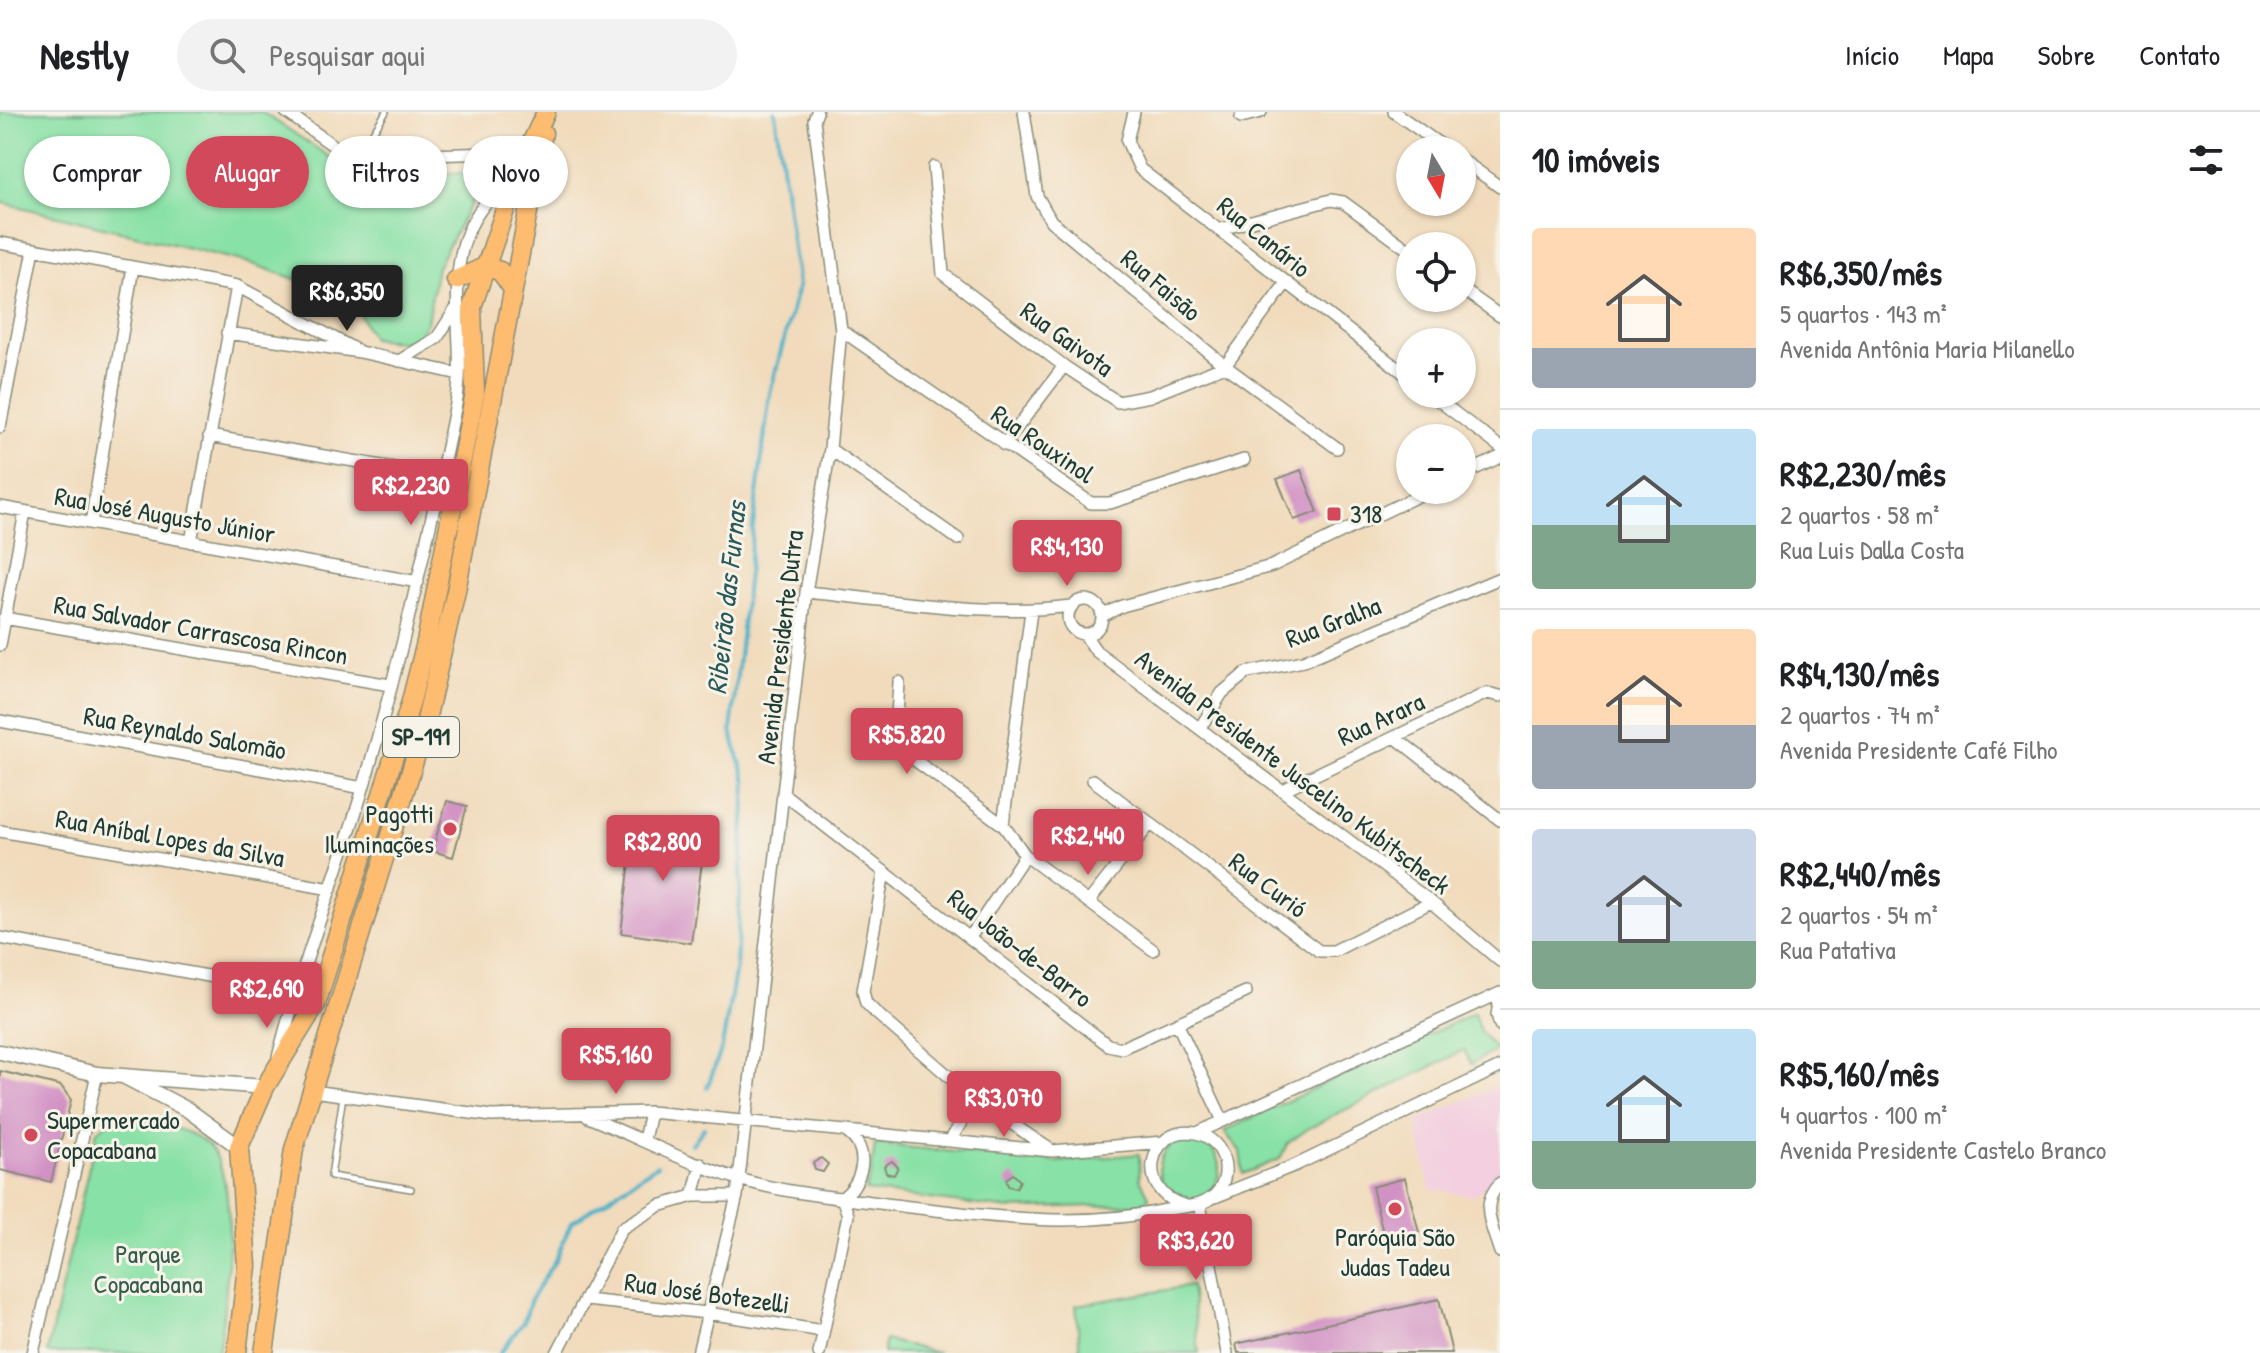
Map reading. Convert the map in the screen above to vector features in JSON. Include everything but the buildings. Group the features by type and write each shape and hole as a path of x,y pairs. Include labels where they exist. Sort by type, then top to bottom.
{"main road":[{"name":"SP-191","path":"535,136 546,112"},
{"name":"SP-191","path":"542,136 546,112"},
{"name":"SP-191","path":"237,1353 247,1266 239,1147 269,1081 316,1004 410,705 426,642 475,393 472,307 505,208"},
{"name":"SP-191","path":"264,1353 294,1149 424,729 456,591 529,208"},
{"path":"456,280 484,267 500,271 513,289"}],"street":[{"path":"286,112 325,140"},
{"name":"Rua Faisão","path":"1024,112 1037,196 1051,221 1225,366 1337,448"},
{"name":"Rua Canário","path":"1134,112 1127,141 1140,169 1396,367"},
{"path":"1241,117 1261,112"},
{"path":"1394,112 1428,136"},
{"name":"Avenida Presidente Dutra","path":"698,1353 737,1196 806,592 830,449 841,330 816,116"},
{"name":"Rua Gaivota","path":"934,167 943,274 1064,366 1118,402 1150,396 1225,366"},
{"path":"1476,170 1500,187"},
{"path":"1221,229 1331,200 1343,202 1396,241"},
{"path":"0,1052 97,1074 269,1081 295,992 363,788 418,582 459,374 456,280 470,228 482,208"},
{"path":"0,243 237,286 360,352"},
{"path":"0,427 34,249"},
{"path":"91,523 133,267"},
{"path":"1225,366 1286,283"},
{"path":"191,542 237,286"},
{"path":"1476,299 1500,316"},
{"path":"399,361 437,338 455,309"},
{"name":"Rua Rouxinol","path":"841,330 1082,498 1100,504 1244,460"},
{"path":"227,333 360,352 459,374"},
{"path":"1004,445 1064,366"},
{"path":"1448,408 1500,447"},
{"path":"209,436 440,476"},
{"path":"830,449 958,539"},
{"path":"1476,468 1500,457"},
{"path":"1035,611 1085,635 1122,606 1272,566 1401,504"},
{"name":"Rua José Augusto Júnior","path":"0,507 418,582"},
{"path":"0,645 25,512"},
{"name":"Rua Gralha","path":"1200,728 1222,693 1246,673 1303,661 1500,578"},
{"path":"806,592 1035,611 1071,606 1087,600 1122,606"},
{"path":"1087,600 1098,605 1102,621 1096,651"},
{"path":"1070,627 1067,616 1071,606"},
{"path":"1003,825 1035,611"},
{"name":"Rua Salvador Carrascosa Rincon","path":"4,618 390,685"},
{"name":"Avenida Presidente Juscelino Kubitscheck","path":"1085,635 1096,651 1431,902 1500,961"},
{"path":"899,682 898,745 1003,825 1025,855 1090,900 1153,950"},
{"name":"Rua Arara","path":"1283,790 1487,693 1500,696"},
{"name":"Rua Reynaldo Salomão","path":"0,721 363,788"},
{"path":"1395,737 1500,820"},
{"name":"Rua Curió","path":"1093,780 1319,951 1334,951 1431,902"},
{"name":"Rua João-de-Barro","path":"785,795 1108,1045 1122,1048 1246,992"},
{"path":"1090,900 1150,824"},
{"name":"Rua Aníbal Lopes da Silva","path":"0,831 331,889"},
{"path":"971,936 1025,855"},
{"path":"884,872 863,991 866,1003 975,1099 1052,1151"},
{"path":"0,938 295,992"},
{"path":"1500,995 1497,1015 1500,1025"},
{"path":"1197,1133 1217,1145 1226,1167 1220,1189 1199,1203 1164,1197 1156,1187 1152,1163 1164,1142 1174,1135 1197,1133 1500,995"},
{"path":"1178,1025 1223,1121"},
{"path":"583,1115 739,1179 842,1198 1050,1223 1151,1214 1199,1203 1296,1165 1500,1067"},
{"path":"118,1073 188,1110 239,1147"},
{"path":"33,1353 97,1074"},
{"path":"313,1091 492,1116 650,1112 1052,1151 1164,1142"},
{"path":"950,1141 975,1099"},
{"path":"644,1140 650,1112"},
{"path":"842,1198 853,1189 863,1162 855,1137 845,1131"},
{"path":"693,1196 701,1164"},
{"path":"1500,1183 1490,1195 1486,1208 1500,1252"},
{"path":"557,1353 622,1228 659,1206 693,1196 737,1196"},
{"path":"819,1353 848,1215 842,1198"},
{"path":"1199,1203 1227,1353"},
{"name":"Rua José Botezelli","path":"586,1300 707,1313 823,1331"}],"lane":[{"path":"371,136 386,112"},
{"path":"343,1095 331,1176 411,1189"}],"shaded area":[{"path":"1500,1085 1500,1174 1474,1196 1430,1189 1416,1121"}],"green space":[{"path":"0,112 262,112 298,136 186,136 186,208 309,208 309,143 325,154 325,208 447,208 447,173 463,173 463,208 468,208 437,267 427,322 419,335 404,342 372,338 352,299 250,263 25,208 170,208 170,136 24,136 24,208 0,202"},
{"path":"1474,1013 1480,1031 1496,1050 1471,1064 1464,1050 1309,1128 1287,1144 1280,1159 1243,1174 1240,1151 1224,1131"},
{"name":"Parque Copacabana","path":"116,1117 152,1122 191,1134 209,1146 219,1164 226,1188 229,1246 218,1353 47,1353 97,1131"},
{"path":"1189,1139 1211,1147 1219,1169 1211,1191 1189,1199 1167,1191 1159,1169 1167,1147"},
{"path":"875,1144 1056,1162 1139,1154 1140,1179 1149,1196 1145,1204 1010,1209 865,1191"},
{"path":"1191,1286 1199,1353 1080,1353 1076,1305"},
{"path":"885,1340 939,1353 883,1353"}],"waterway":[{"name":"Ribeirão das Furnas","path":"707,1088 722,1047 736,967 746,782 731,731 753,526 770,393 798,286 775,112"},
{"name":"Ribeirão das Furnas","path":"692,1144 704,1128"},
{"name":"Ribeirão das Furnas","path":"500,1353 524,1321 531,1299 557,1257 571,1223 657,1165"}],"place":[{"name":"318","path":"1334,514"},
{"name":"Pagotti Iluminações","path":"450,829"},
{"name":"Supermercado Copacabana","path":"31,1135"},
{"name":"Paróquia São Judas Tadeu","path":"1395,1209"}]}
